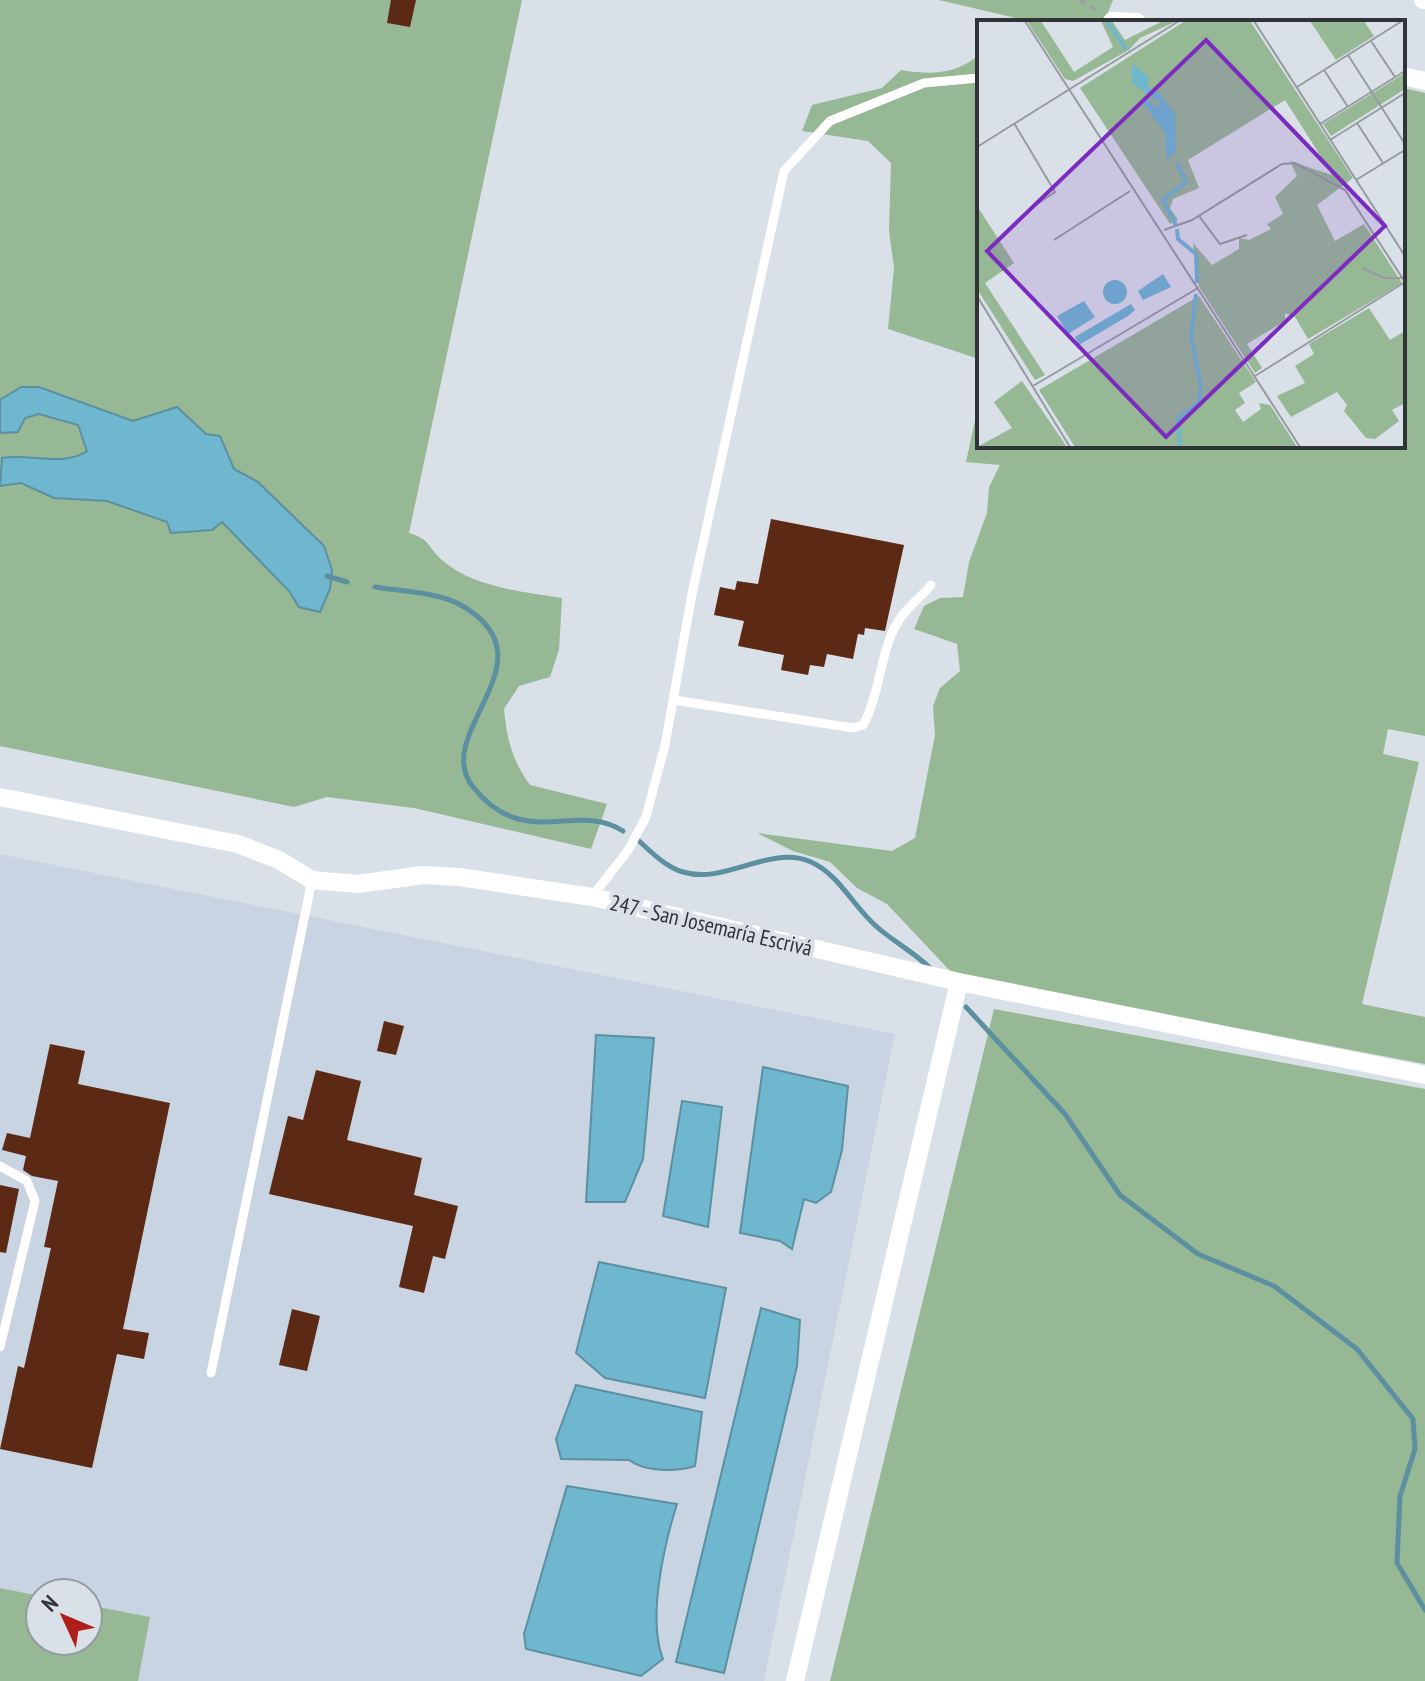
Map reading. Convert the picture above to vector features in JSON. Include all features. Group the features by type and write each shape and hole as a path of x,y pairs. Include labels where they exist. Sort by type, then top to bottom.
{"street":[{"path":"1405,76 1425,81"},
{"name":"247 - San Josemaría Escrivá","path":"0,797 238,844 279,860 312,880 358,884 423,875 459,877 592,897 959,982 1425,1075"},
{"path":"795,1681 959,982"}],"lane":[{"path":"592,897 629,849 646,817 674,700 692,594 784,171 830,121 924,83 977,78"},
{"path":"674,700 853,728 863,725 874,706 894,630 901,617 931,585"},
{"path":"211,1373 312,880"},
{"path":"0,1166 27,1181 35,1201 0,1347"}],"path":[{"path":"1080,0 1107,20"}],"shaded area":[{"path":"0,854 895,1034 764,1681 138,1681 149,1617 104,1608 104,1577 24,1577 24,1593 0,1588"}],"green space":[{"path":"0,0 522,0 409,533 425,541 442,560 468,576 499,587 562,598 559,650 550,677 519,686 504,709 505,720 515,758 530,785 607,804 591,849 414,808 327,797 294,807 0,746"},
{"path":"939,0 1113,0 1105,20 1024,20"},
{"path":"977,57 977,358 888,329 894,268 889,231 891,163 868,141 802,131 812,105 882,88 901,70 942,72"},
{"path":"1405,88 1425,93 1425,736 1388,729 1383,754 1419,762 1362,1004 1425,1017 1425,1064 953,974 887,904 857,888 830,862 793,851 757,833 892,851 915,838 935,735 933,706 940,688 960,671 957,644 914,629 924,606 940,598 963,597 969,562 987,513 989,487 1000,465 966,462 977,411 977,448 1405,448"},
{"path":"994,1009 1425,1089 1425,1681 830,1681"},
{"path":"0,1588 24,1593 24,1657 104,1657 104,1608 150,1617 138,1681 0,1681"}],"water":[{"path":"21,387 39,387 133,421 177,407 206,434 220,436 234,469 258,482 324,546 332,570 330,589 320,612 299,607 289,591 222,522 212,530 171,533 167,522 107,501 54,498 21,483 0,486 2,458 57,459 78,456 87,451 78,425 39,414 25,418 18,432 0,433 0,400"},
{"path":"596,1035 654,1038 643,1159 625,1202 586,1202"},
{"path":"763,1067 848,1086 842,1150 831,1192 816,1203 804,1199 792,1249 780,1241 740,1233"},
{"path":"682,1101 722,1107 708,1227 663,1216"},
{"path":"599,1262 726,1288 705,1398 605,1378 576,1353"},
{"path":"761,1308 800,1320 797,1366 724,1673 676,1662"},
{"path":"576,1385 702,1412 695,1466 661,1470 643,1467 629,1460 561,1459 556,1439"},
{"path":"567,1486 677,1504 667,1540 657,1603 658,1643 663,1659 641,1676 526,1649 524,1634"}],"building":[{"path":"391,0 416,0 410,27 387,23"},
{"path":"771,519 904,545 885,631 865,628 864,635 858,634 853,659 827,654 824,667 810,665 808,675 781,670 784,655 738,646 744,621 714,615 720,587 735,590 737,581 758,584"},
{"path":"384,1021 404,1026 396,1055 377,1051"},
{"path":"50,1044 85,1051 78,1084 170,1103 123,1329 149,1333 144,1359 117,1354 92,1468 0,1449 18,1366 24,1368 51,1248 44,1247 58,1181 32,1176 23,1170 26,1156 2,1150 7,1133 30,1138"},
{"path":"316,1070 361,1081 347,1140 422,1158 414,1195 458,1206 445,1259 433,1256 424,1293 399,1287 413,1226 269,1194 288,1116 303,1120"},
{"path":"0,1185 19,1189 6,1253 0,1252"},
{"path":"292,1309 320,1316 307,1371 279,1365"}],"waterway":[{"path":"327,576 347,582"},
{"path":"375,587 450,600 487,625 497,648 496,672 466,743 464,766 473,787 492,806 512,817 531,821 587,820 623,831"},
{"path":"638,840 671,867 699,875 779,858 811,862 839,883 877,927 930,968"},
{"path":"966,1007 1065,1114 1120,1195 1198,1254 1274,1286 1357,1349 1413,1419 1415,1449 1400,1496 1397,1563 1425,1610"}]}
